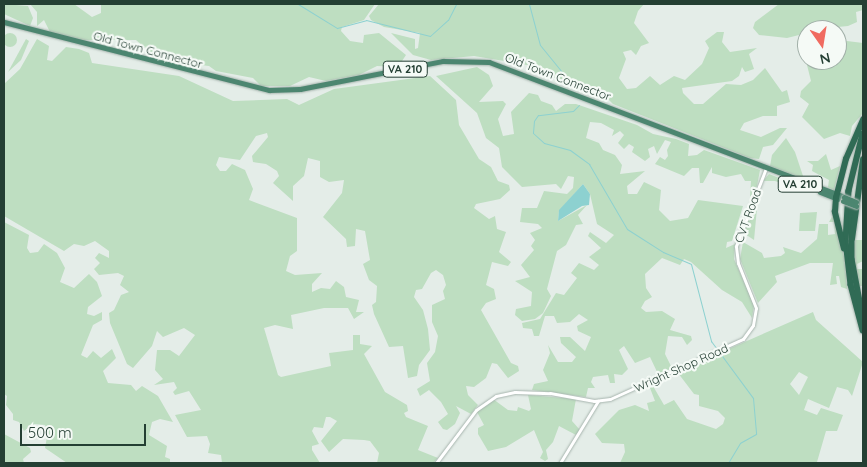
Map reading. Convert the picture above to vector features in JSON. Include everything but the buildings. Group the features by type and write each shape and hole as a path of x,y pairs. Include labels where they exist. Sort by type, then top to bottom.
{"highway":[{"name":"Old Town Connector","path":"4,24 270,90 309,88 443,61 488,62 858,205"},
{"path":"863,120 836,196 835,212 863,330"},
{"path":"851,285 847,214 853,172 863,134"},
{"path":"863,144 853,193 852,259 863,317"},
{"path":"852,259 863,160"}],"street":[{"name":"CVT Road","path":"754,322 755,302 738,263 736,246 765,169"},
{"name":"Wright Shop Road","path":"598,401 614,398 724,349 745,337 754,322"},
{"path":"436,463 476,410 496,396 515,392 550,393 598,401 560,463"}],"green space":[{"path":"4,4 28,6 33,18 30,26 4,14"},
{"path":"30,4 74,4 92,17 101,13 101,4 375,4 364,20 342,27 341,31 350,41 363,43 364,35 379,33 406,55 398,67 377,66 359,75 326,81 309,77 290,86 261,86 253,78 216,71 209,66 158,60 136,40 84,40 50,32 44,20 37,26 37,12"},
{"path":"379,4 644,4 638,11 634,23 649,43 641,46 636,55 631,50 623,52 626,59 619,78 627,89 636,88 650,76 660,85 674,76 685,80 702,64 709,48 705,41 717,32 724,32 722,42 730,52 757,48 749,54 754,69 745,72 742,67 739,76 732,81 682,88 683,93 694,104 703,104 726,84 741,85 753,80 765,68 782,92 787,90 790,102 777,106 777,116 763,116 744,123 740,130 761,137 780,128 787,128 773,145 763,147 759,159 750,158 613,104 603,94 558,78 544,78 527,65 474,56 431,60 413,55 391,33 415,39 415,49 418,48 420,33 384,27 371,20 369,16"},
{"path":"779,4 863,4 863,10 856,12 857,22 847,26 847,20 797,20 797,36 787,38 759,35 753,28 755,22"},
{"path":"7,33 13,33 17,40 13,47 7,47 3,43 3,37"},
{"path":"26,39 29,41 21,60 8,72"},
{"path":"37,39 49,46 47,60 52,61 66,47 79,49 89,53 92,63 179,76 233,101 287,99 299,105 334,89 430,76 456,100 459,125 479,159 491,167 498,181 509,185 510,190 500,199 476,204 474,208 489,219 495,216 497,229 506,232 499,252 511,262 508,266 492,262 486,285 494,289 496,299 486,303 481,310 511,363 518,366 519,371 508,378 497,364 492,363 486,378 474,387 466,386 468,395 478,405 471,414 456,406 460,413 455,424 447,430 443,429 438,422 448,414 441,402 429,390 420,396 417,389 430,381 427,363 435,352 438,336 432,322 432,305 445,299 443,291 446,285 443,275 436,270 431,273 422,289 416,290 414,297 423,310 428,329 430,350 419,365 417,376 408,378 403,346 389,347 374,314 372,305 376,302 377,286 369,280 363,264 370,260 365,231 356,229 355,246 347,247 346,239 323,217 342,193 344,180 329,182 320,177 320,161 308,158 304,176 293,186 293,201 273,183 279,176 277,171 266,164 253,162 252,156 268,137 267,133 256,136 240,160 219,157 216,165 220,171 226,171 232,164 245,170 253,189 249,200 297,218 297,251 290,256 286,271 295,275 322,273 312,284 312,292 321,288 330,289 336,281 344,287 346,297 359,300 356,312 364,312 354,319 348,308 324,308 291,315 293,329 275,325 264,328 278,375 281,377 331,366 329,353 353,350 353,335 360,335 360,344 372,346 364,354 385,392 407,405 408,411 404,413 406,417 428,426 418,450 438,458 433,463 377,463 379,453 370,441 364,440 343,439 329,452 321,441 337,421 326,417 323,428 314,427 312,431 319,444 312,446 312,450 320,463 222,463 221,455 208,453 210,444 207,436 187,437 175,415 201,410 189,391 175,395 173,392 177,388 174,382 154,385 163,379 155,370 157,350 170,350 179,356 195,335 184,328 163,337 157,331 152,346 133,368 127,364 110,323 109,313 114,310 121,295 129,292 120,285 124,276 118,273 99,275 94,269 100,263 95,258 99,253 109,258 109,251 95,241 84,246 74,244 64,251 4,216 4,84 20,69"},
{"path":"847,41 863,43 863,113 852,126 850,136 840,133 824,139 802,117 809,104 800,97 801,91 811,81 808,70 847,70"},
{"path":"477,67 489,75 493,86 479,102 503,101 506,104 498,119 503,136 514,134 511,112 529,93 538,95 541,101 552,105 556,111 565,104 576,104 637,125 653,134 689,144 688,156 697,155 704,150 760,170 757,186 750,197 751,181 745,181 741,174 726,177 712,173 712,167 703,183 700,183 699,168 692,168 684,176 655,164 660,157 665,160 668,156 667,150 671,142 665,140 657,154 654,146 648,149 650,157 645,161 632,152 634,147 629,144 624,149 618,143 624,135 620,131 612,136 614,130 601,123 590,122 586,138 599,143 603,150 615,155 622,165 620,174 645,171 627,186 628,194 637,194 644,182 661,190 659,210 670,221 688,218 698,200 743,206 732,241 727,242 726,248 735,244 734,259 754,305 752,318 742,302 722,290 691,262 684,259 680,265 662,258 645,274 646,288 652,297 645,301 641,308 646,312 662,311 675,319 670,330 691,336 692,340 687,345 682,337 668,336 665,354 671,366 667,372 659,376 650,357 635,363 624,346 619,350 628,369 622,375 614,374 615,383 610,383 608,375 593,377 591,382 595,388 588,388 586,397 532,390 534,384 548,381 543,370 550,353 548,345 558,362 572,362 576,357 561,343 560,337 570,337 585,351 591,337 578,331 577,326 588,320 579,314 570,322 557,323 554,316 545,316 539,336 534,336 532,329 523,328 522,323 540,319 556,293 564,295 577,278 571,273 579,263 594,270 599,265 589,257 601,248 588,236 590,232 606,243 614,235 597,224 590,194 583,184 559,211 558,221 587,205 578,215 583,224 576,225 566,245 557,251 547,289 551,296 543,313 535,319 522,321 515,315 516,309 531,306 532,292 515,281 530,277 521,265 534,250 531,246 535,240 530,233 542,228 538,224 520,222 522,208 537,208 544,191 567,194 573,188 574,177 568,176 561,189 556,184 522,187 502,167 499,148 486,138 477,113 436,76"},
{"path":"786,138 795,152 804,179 770,166 772,155"},
{"path":"826,154 831,170 840,166 834,190 828,187 829,180 812,171 813,165 807,161 818,161"},
{"path":"769,174 807,189 807,192 775,181 763,181"},
{"path":"753,206 757,208 754,240 745,234 744,227"},
{"path":"817,212 815,231 799,231 800,213"},
{"path":"833,215 845,260 847,289 841,287 839,276 836,276 837,284 830,285 833,263 810,263 775,276 777,282 758,303 740,259 743,242 762,253 764,258 781,256 785,253 783,247 801,253 817,239 819,224 828,224 828,235 835,234 834,222 829,222"},
{"path":"4,222 29,235 27,248 30,253 38,252 44,244 57,253 65,268 60,282 74,288 89,274 97,282 102,296 88,307 87,314 94,316 102,312 102,320 93,325 81,355 87,358 93,351 101,358 112,349 116,358 103,371 108,383 131,385 136,391 142,386 158,396 173,422 160,419 152,422 149,435 167,446 165,457 170,459 170,463 67,463 45,448 48,431 45,425 34,424 24,431 19,422 13,420 13,414 6,405 7,396 4,394"},
{"path":"855,240 863,240 863,261 857,264 857,269 863,269 863,286 857,286 855,278"},
{"path":"813,312 816,320 863,362 852,396 848,390 837,387 829,408 808,399 804,410 817,415 821,408 843,415 837,431 826,431 817,462 820,463 620,463 625,452 624,444 602,443 595,434 619,410 635,405 649,411 647,403 655,401 650,388 653,386 664,405 674,400 687,419 716,429 723,424 725,418 718,411 699,406 699,395 694,394 678,373 726,354 724,351","holes":["799,372 808,377 799,395 790,384"]},
{"path":"528,395 576,399 572,421 580,430 576,435 559,426 553,442 546,450 548,459 545,461 540,458 543,452 534,430 506,447 488,451 478,434 478,428 484,425 477,412 480,407 493,399 508,410 517,411 518,407 529,411 531,409"},
{"path":"4,434 30,448 31,452 23,459 24,463 4,463"}],"water":[{"path":"583,184 590,194 589,205 582,206 558,221 559,210"}],"waterway":[{"path":"298,4 337,28 366,20 430,36 448,20 456,4"},
{"path":"529,4 540,45 571,83"},
{"path":"579,105 573,111 538,115 534,121 533,133 544,143 570,150 589,164 627,229 663,252 691,264 711,341 753,398 756,434 740,443 728,463"}]}
